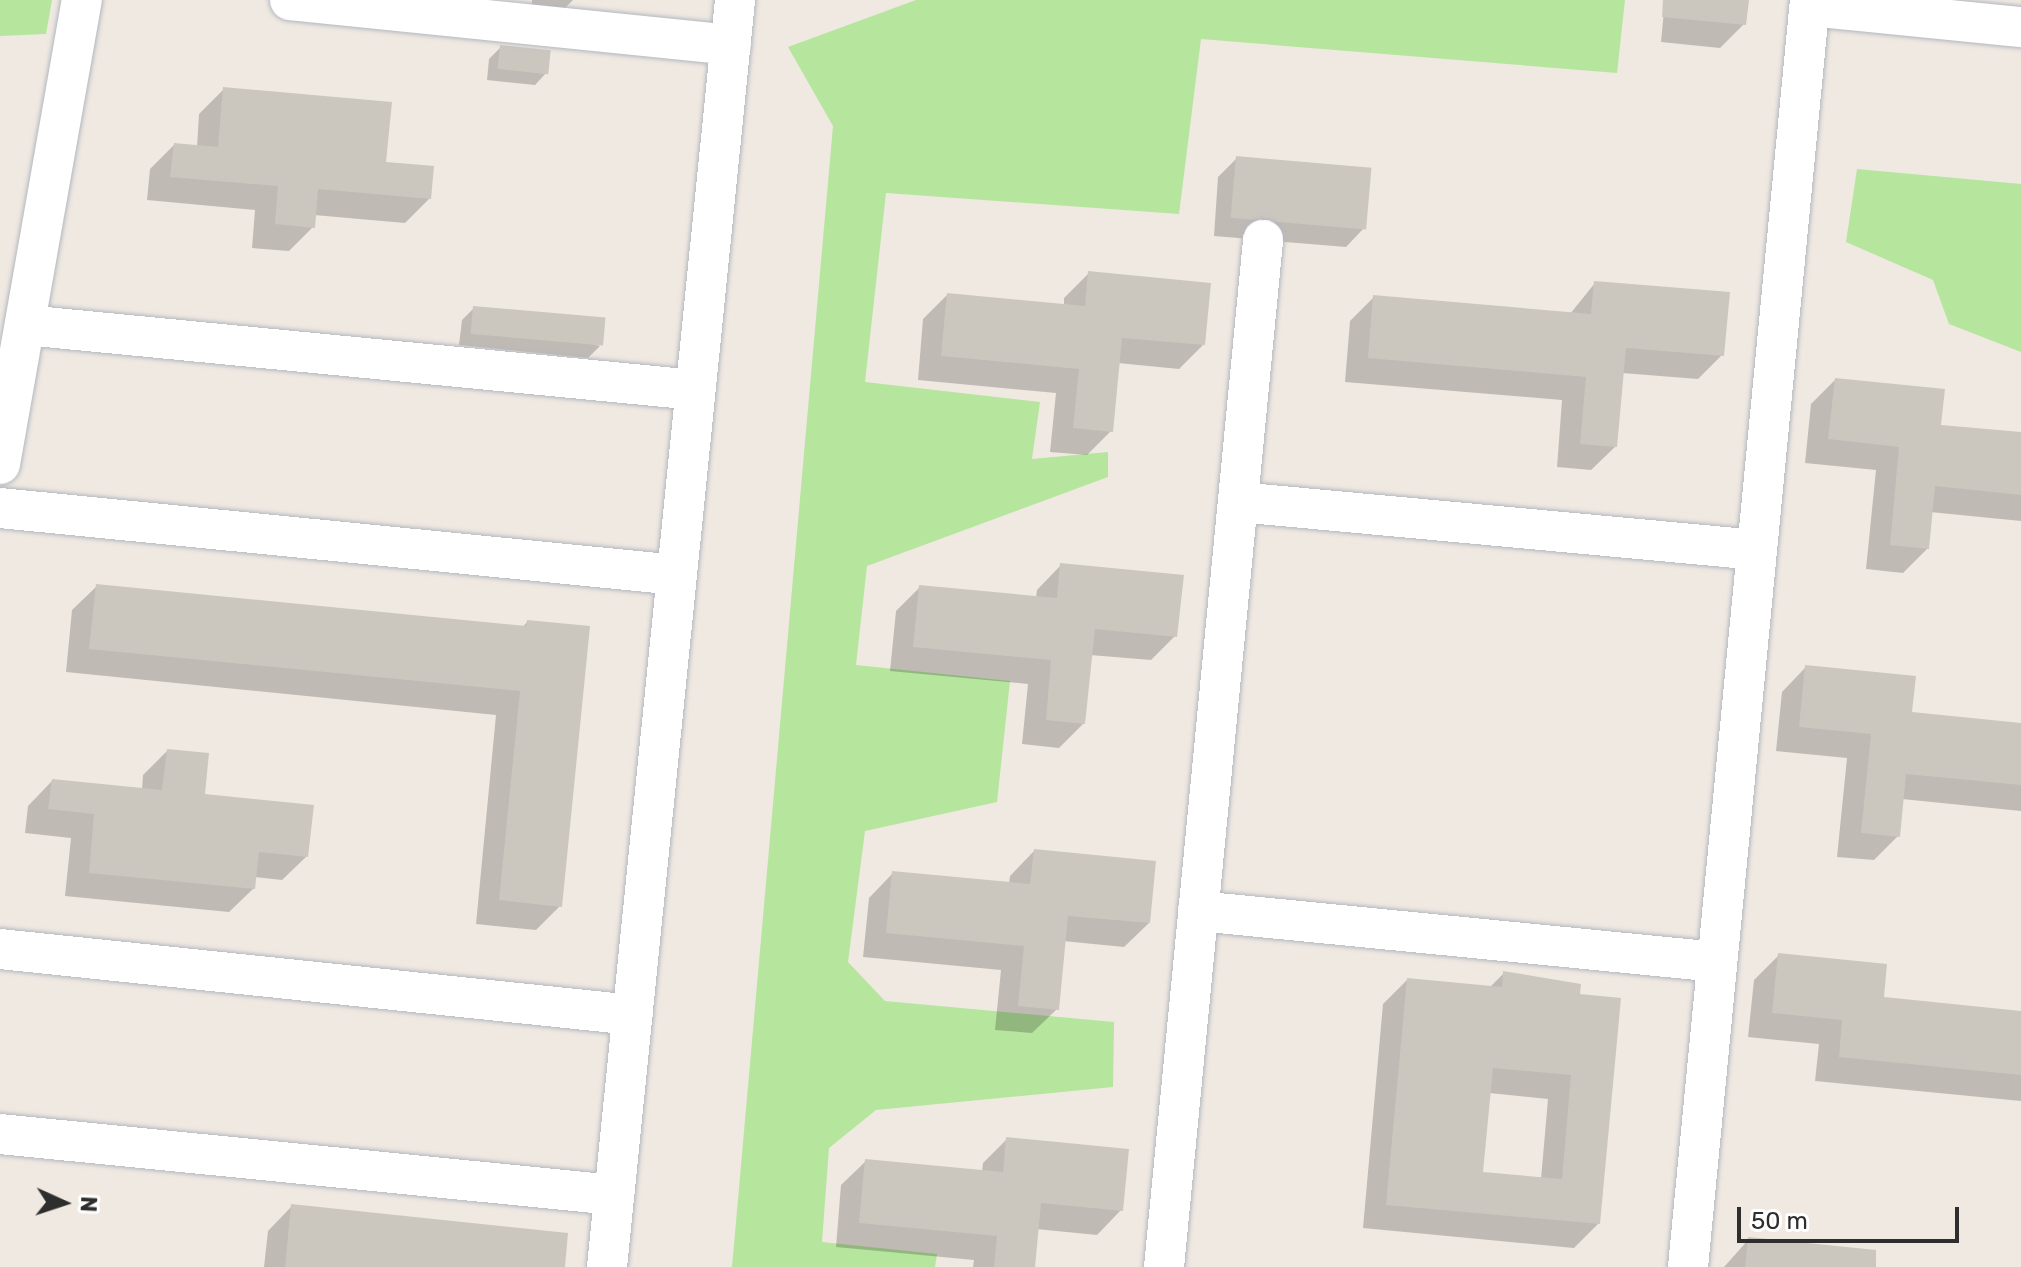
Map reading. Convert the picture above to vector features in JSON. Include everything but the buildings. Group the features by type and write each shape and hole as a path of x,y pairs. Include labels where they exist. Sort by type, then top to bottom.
{"lane":[{"path":"0,464 82,0"},
{"path":"290,0 481,10 731,45"},
{"path":"607,1267 735,0"},
{"path":"1688,1267 1810,3 2021,27"},
{"path":"1164,1267 1263,240"},
{"path":"25,325 695,390"},
{"path":"1238,502 1757,550"},
{"path":"0,508 677,575"},
{"path":"1198,911 1717,962"},
{"path":"0,949 633,1015"},
{"path":"0,1134 614,1195"}],"green space":[{"path":"0,0 52,0 46,34 0,36"},
{"path":"916,0 1625,0 1617,73 1201,39 1179,214 886,193 865,382 1040,402 1032,459 1108,452 1108,477 867,566 856,665 1010,681 997,802 865,831 848,962 885,1001 1114,1022 1113,1087 876,1110 829,1148 822,1242 937,1254 935,1267 732,1267 833,126 788,47"},
{"path":"1857,169 2021,184 2021,352 1949,324 1933,280 1846,242"}]}
